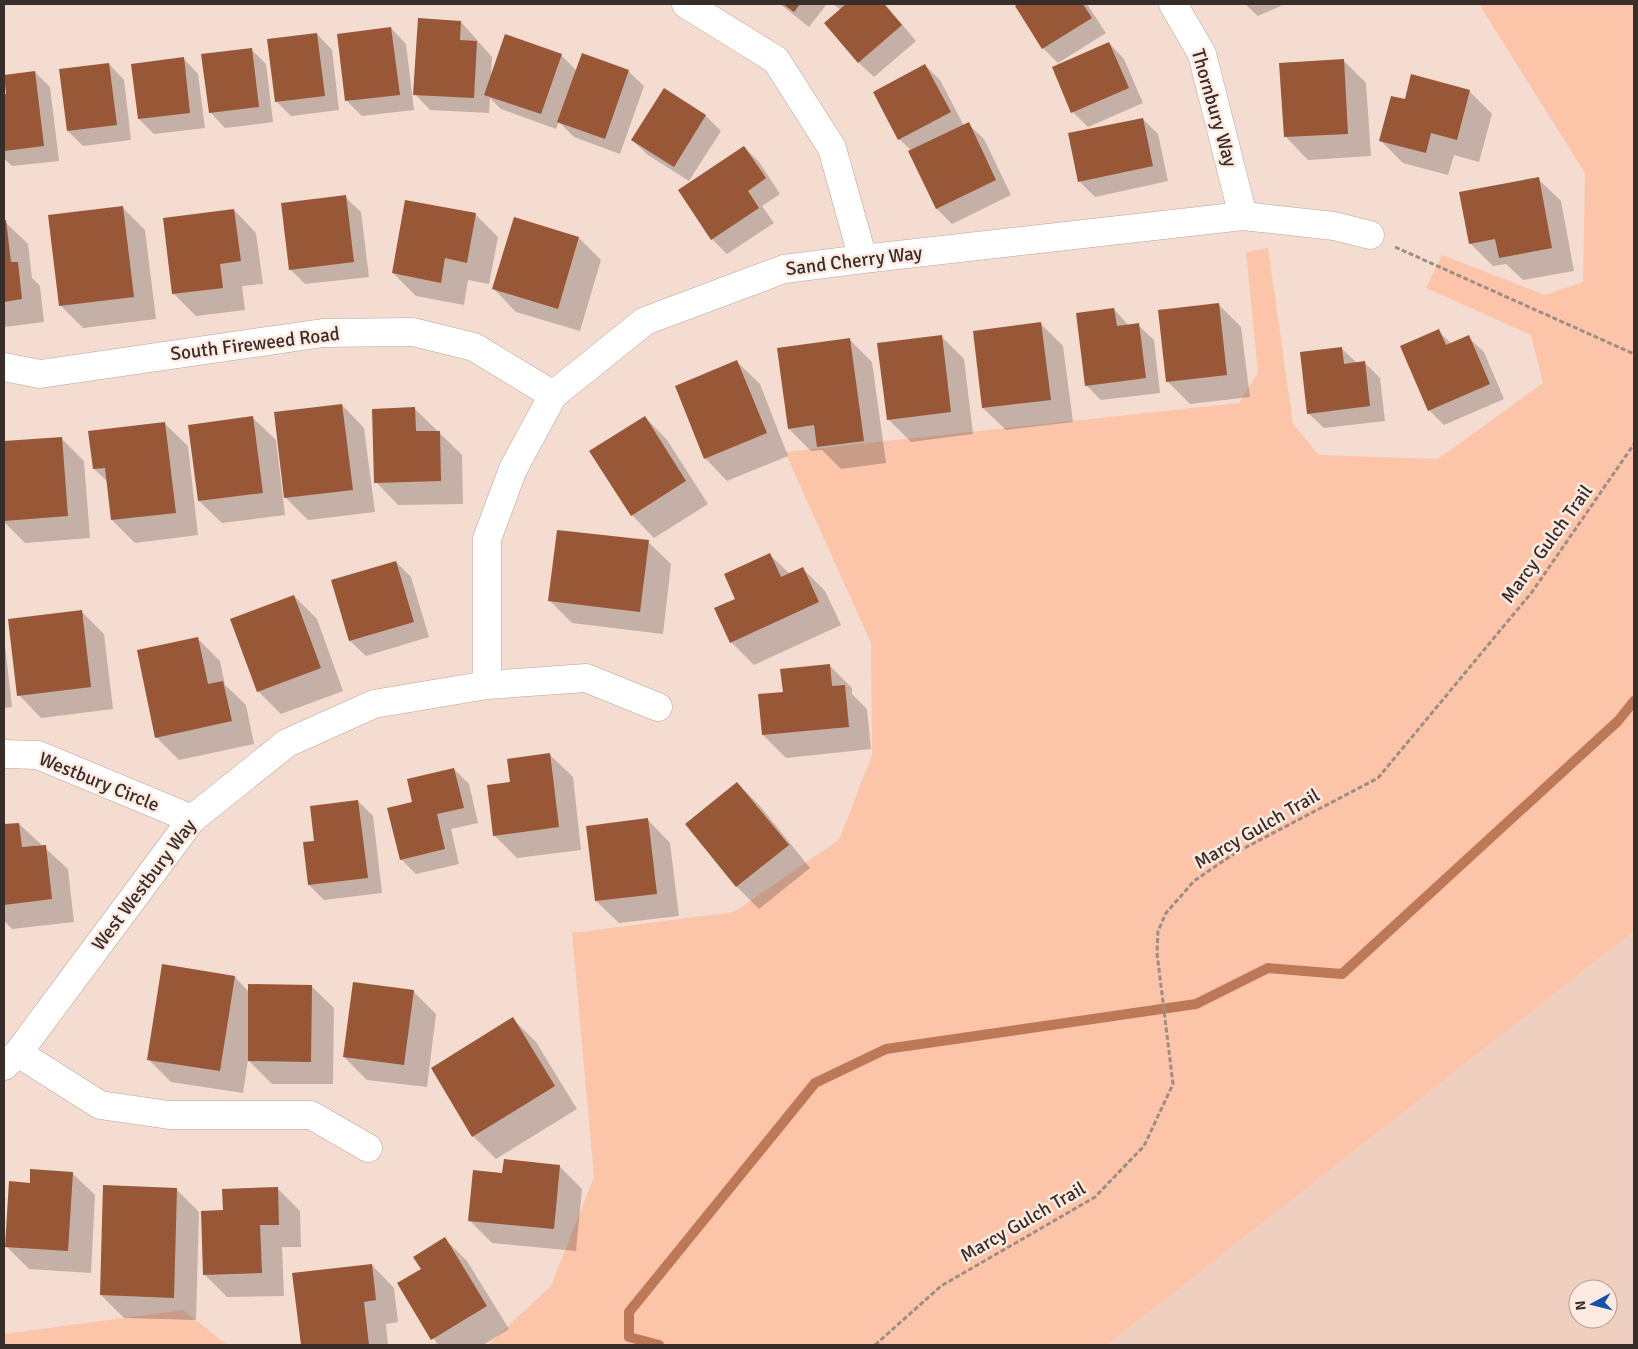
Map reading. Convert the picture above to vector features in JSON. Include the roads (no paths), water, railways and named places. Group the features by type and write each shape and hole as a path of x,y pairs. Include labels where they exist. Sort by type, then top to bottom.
{"street":[{"path":"686,4 776,60 832,148 863,259"},
{"name":"Thornbury Way","path":"1174,4 1202,54 1243,216"},
{"name":"Sand Cherry Way","path":"487,685 487,539 513,469 552,395 645,321 784,269 863,259 1243,216 1334,226 1370,235"},
{"name":"South Fireweed Road","path":"4,367 40,374 323,333 413,332 474,347 552,395"},
{"name":"West Westbury Way","path":"11,1059 192,819 287,743 374,704 487,685 586,678 658,707"},
{"name":"Westbury Circle","path":"4,754 38,755 192,819"},
{"path":"11,1059 100,1105 169,1115 311,1115 368,1148"}],"waterway":[{"path":"659,1345 629,1337 629,1312 815,1083 886,1049 1196,1004 1268,968 1342,974 1618,721 1634,701"}]}
